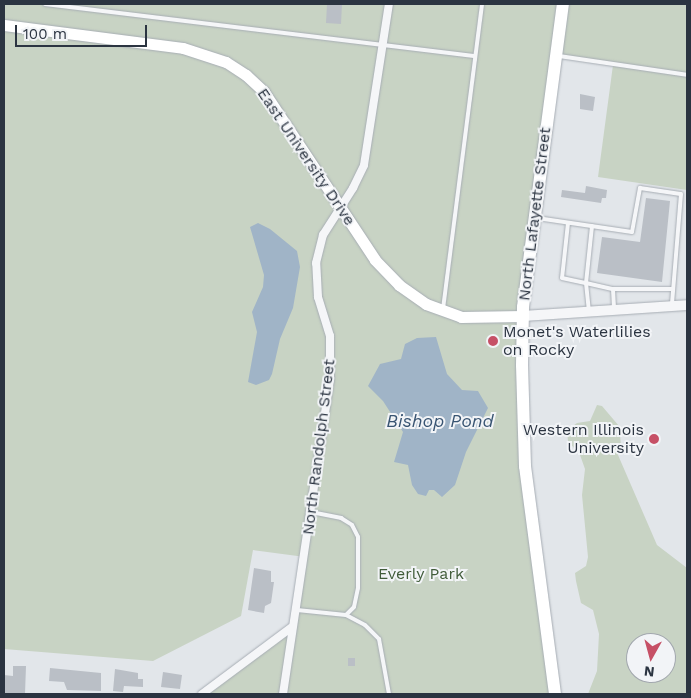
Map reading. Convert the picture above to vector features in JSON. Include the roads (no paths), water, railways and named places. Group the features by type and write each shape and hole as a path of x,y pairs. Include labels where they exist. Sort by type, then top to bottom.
{"highway":[{"name":"North Lafayette Street","path":"555,694 525,466 523,316 534,218 564,4"}],"main road":[{"name":"East University Drive","path":"4,24 182,48 226,62 246,75 264,92 340,207 390,277 416,298 442,312 478,318 523,316"}],"street":[{"name":"North Randolph Street","path":"283,694 292,627 297,610 312,512 332,357 328,326 318,298 316,264 323,235 364,164 389,4"},
{"path":"523,316 687,305"},
{"path":"202,694 292,627"}],"lane":[{"path":"45,4 474,56"},
{"path":"442,312 482,4"},
{"path":"556,56 687,75"},
{"path":"534,218 632,232 640,188 681,194 672,306"},
{"path":"568,222 562,278 613,289 672,289"},
{"path":"589,312 586,283 592,226"},
{"path":"613,289 614,310"},
{"path":"312,512 341,518 352,525 358,538 358,588 354,607 346,615"},
{"path":"297,610 346,615 365,625 379,639 389,694"}],"water":[{"path":"258,223 270,229 297,251 300,267 293,308 280,339 272,374 269,380 256,385 248,382 257,332 252,312 263,287 264,275 250,227"},
{"name":"Bishop Pond","path":"436,337 447,374 462,390 478,391 488,408 466,452 455,485 442,497 434,490 429,490 426,496 418,494 412,485 408,465 394,462 403,432 383,401 368,386 380,364 401,359 405,344 417,338"}],"place":[{"name":"Monet's Waterlilies on Rocky","path":"493,341"},
{"name":"Western Illinois University","path":"654,439"}],"park label":[{"name":"Everly Park","path":"421,574"}]}
